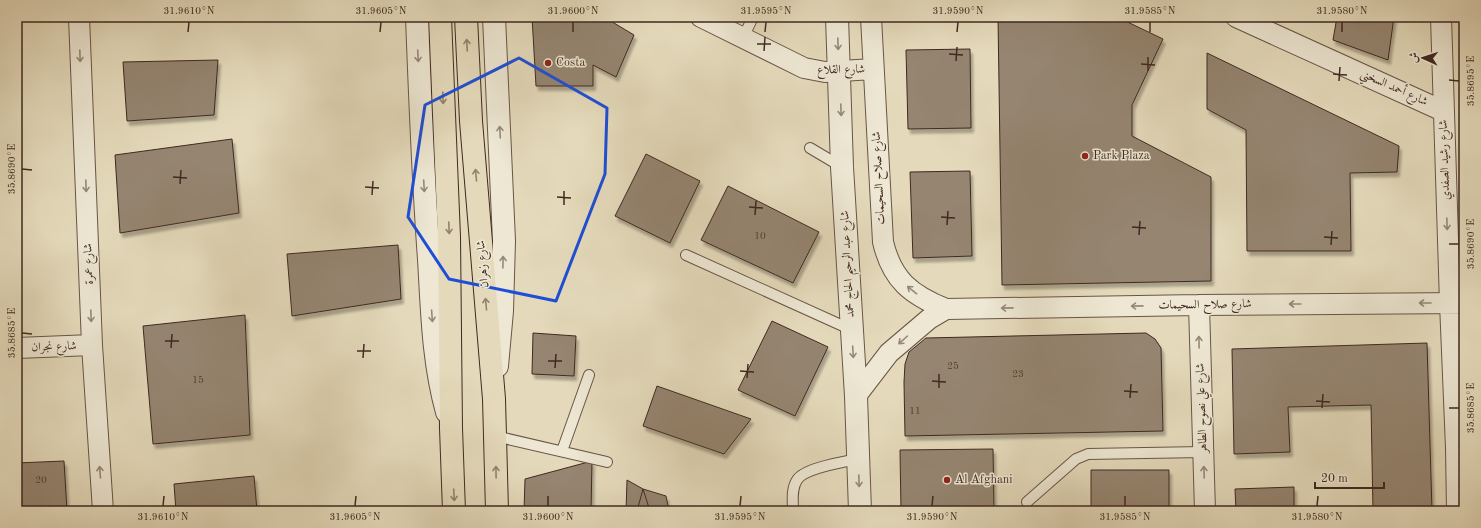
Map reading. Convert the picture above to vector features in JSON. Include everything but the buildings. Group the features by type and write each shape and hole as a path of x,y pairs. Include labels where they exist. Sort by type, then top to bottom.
{"main road":[{"path":"440,17 449,237 451,428 454,511"},
{"name":"شارع زهران","path":"466,17 472,121 494,399 497,511"}],"street":[{"name":"شارع عمرة","path":"79,17 92,345 103,511"},
{"path":"417,17 425,208 435,355 440,389 451,428"},
{"path":"494,17 504,241 502,311 494,399"},
{"name":"شارع عبد الرحيم الحاج محمد","path":"837,17 842,167 856,396 860,511"},
{"name":"شارع صلاح السحيمات","path":"871,17 883,242 886,255 892,269 900,280 927,302 946,309 1457,303"},
{"name":"شارع أحمد السخني","path":"1236,17 1443,110"},
{"name":"شارع رشيد الصفدي","path":"1441,17 1443,110 1457,303 1457,511"},
{"name":"شارع القلاع","path":"710,19 804,68 825,72 873,69"},
{"name":"شارع علي نصوح الطاهر","path":"1199,305 1205,511"},
{"name":"شارع صلاح السحيمات","path":"856,396 889,353 929,319 946,309"},
{"name":"شارع نجران","path":"17,348 92,345"}],"lane":[{"path":"744,38 753,17"},
{"path":"810,148 842,167"},
{"path":"686,255 852,330"},
{"path":"562,451 589,375"},
{"path":"495,436 608,462"},
{"path":"1026,502 1076,459 1088,454 1203,452"},
{"path":"793,511 792,494 797,479 811,470 858,459"}],"highlighted area":[{"path":"519,58 607,108 605,174 556,301 449,279 408,217 425,105"}],"place":[{"name":"Costa","path":"548,63"},
{"name":"Park Plaza","path":"1085,156"},
{"name":"Al Afghani","path":"947,480"}]}
